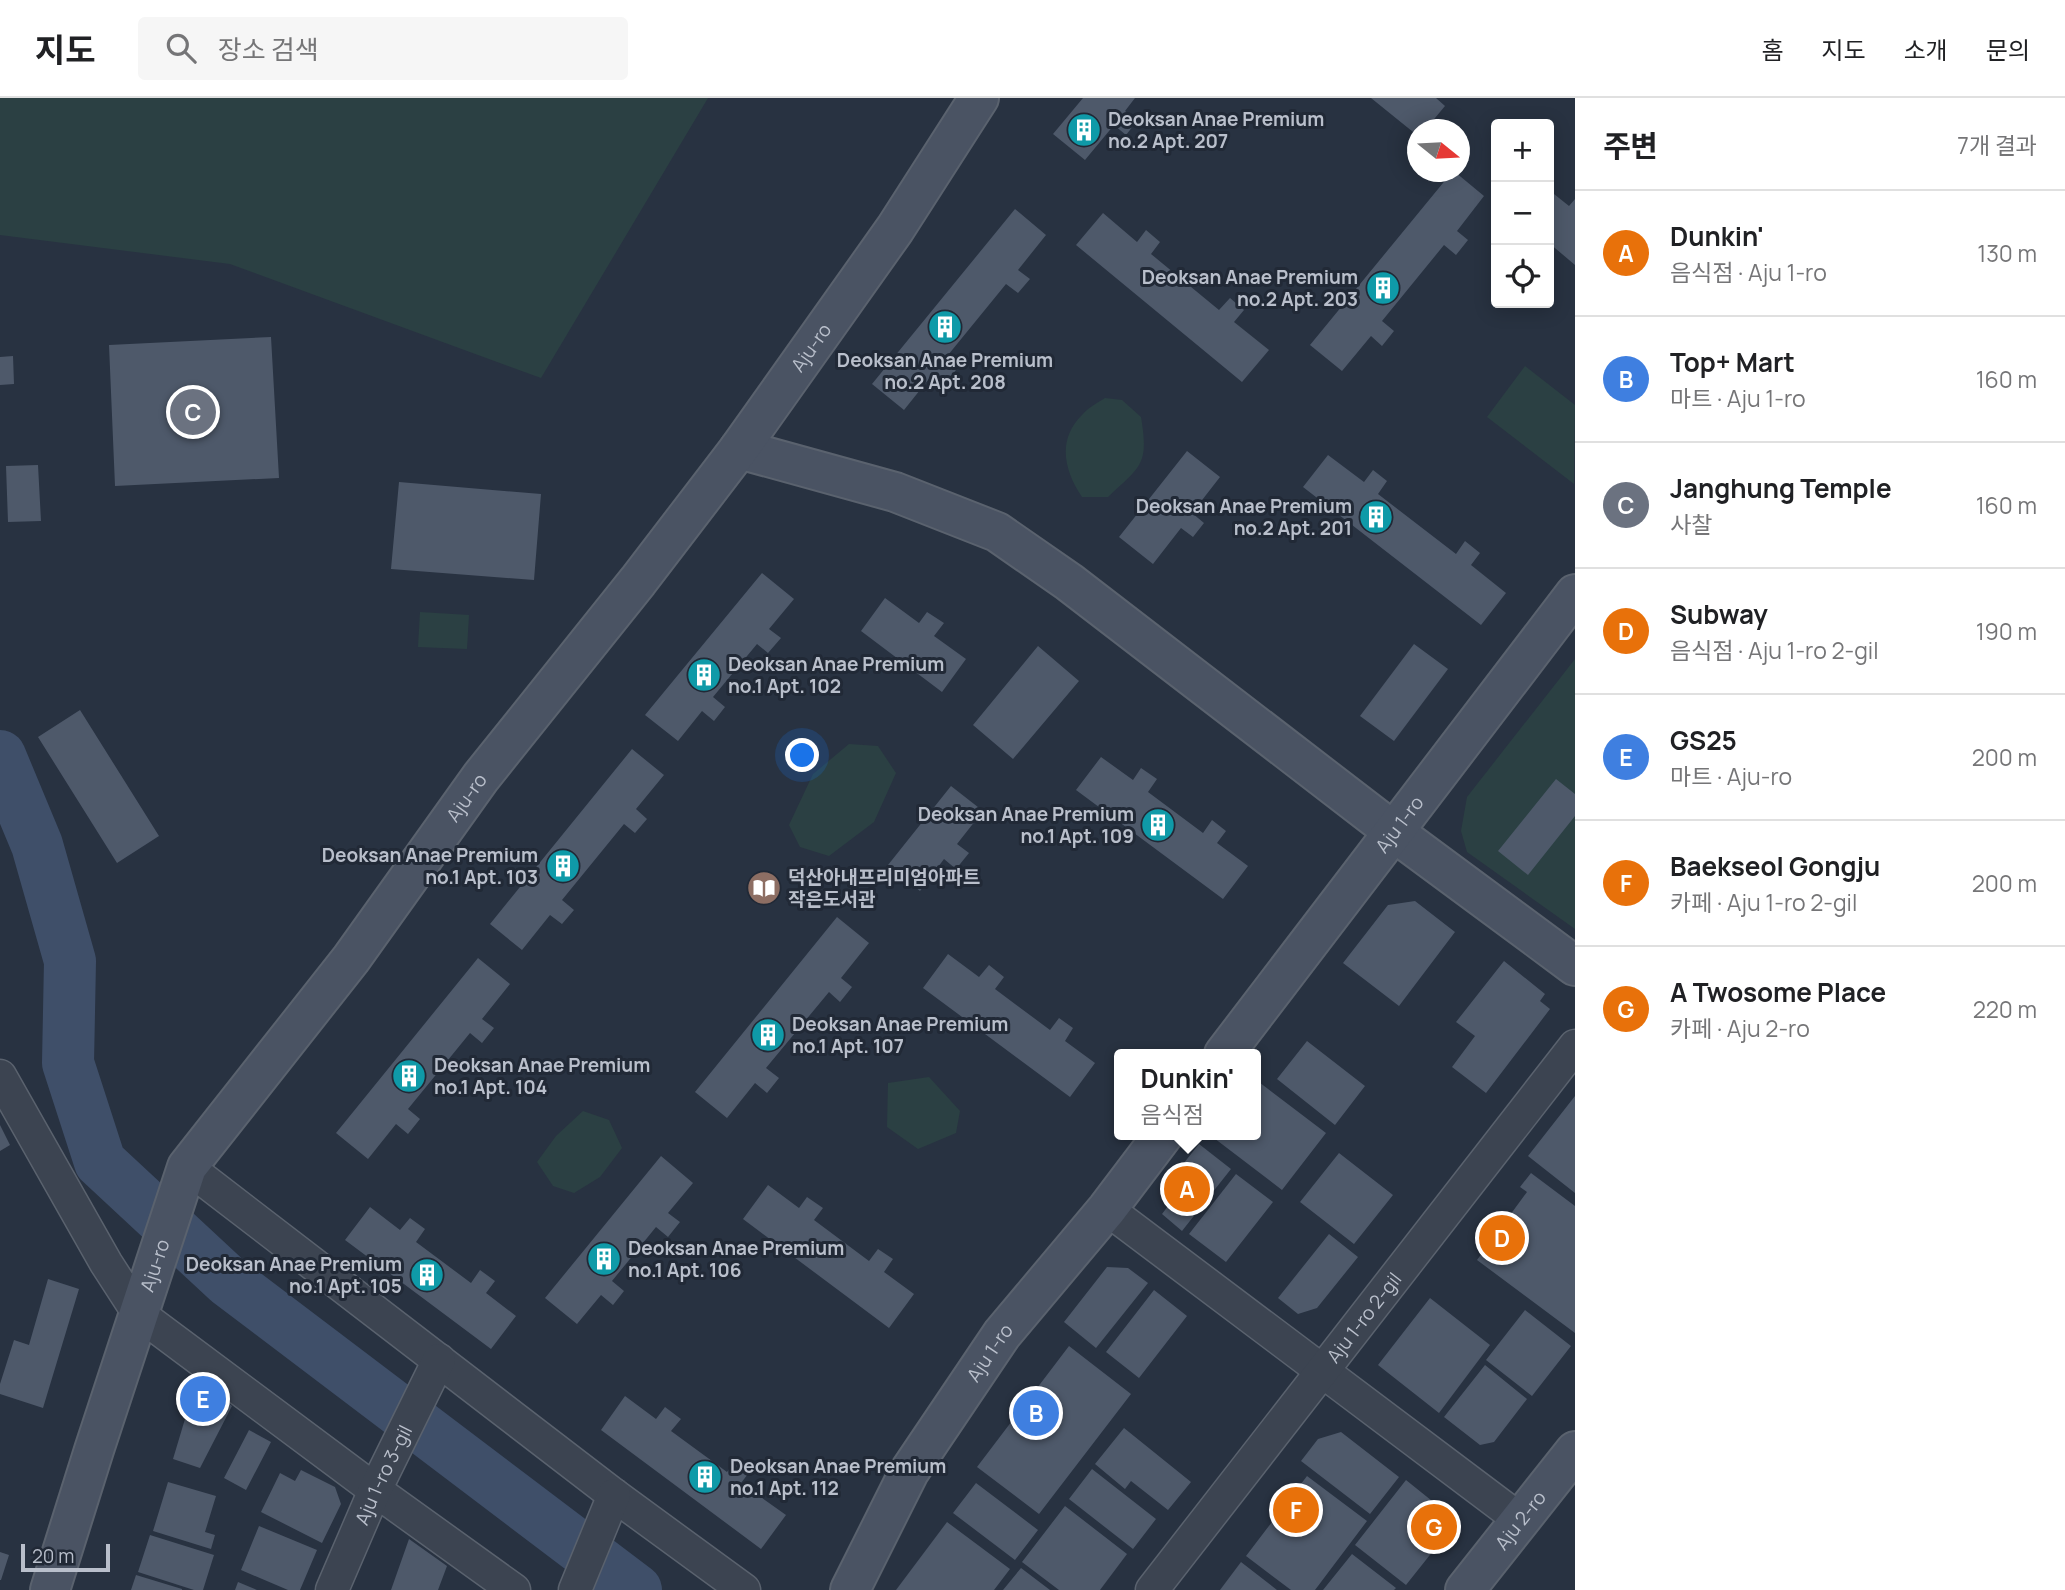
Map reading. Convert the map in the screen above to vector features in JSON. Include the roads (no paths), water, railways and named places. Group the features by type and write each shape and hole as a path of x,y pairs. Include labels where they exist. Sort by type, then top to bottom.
{"street":[{"name":"Aju-ro","path":"50,1590 93,1450 187,1167 351,959 481,777 638,581 739,449 895,229 979,98"},
{"path":"739,449 895,492 997,532 1069,582 1394,832 1575,966"},
{"name":"Aju 1-ro","path":"1228,1049 1575,594"},
{"name":"Aju 1-ro 2-gil","path":"1152,1590 1575,1046"},
{"path":"0,1076 106,1263 139,1314 514,1590"},
{"name":"Aju 1-ro","path":"850,1590 909,1472 1002,1334 1107,1209 1159,1140"},
{"path":"187,1167 614,1495 744,1590"},
{"path":"1107,1209 1519,1519"},
{"name":"Aju 1-ro 3-gil","path":"332,1590 375,1490 439,1360"},
{"name":"Aju 2-ro","path":"1465,1590 1575,1451"},
{"path":"575,1590 614,1495"}],"waterway":[{"path":"0,756 37,845 70,961 68,1063 100,1162 228,1281 636,1590"}],"place":[{"name":"Deoksan Anae Premium no.2 Apt. 207","path":"1084,130"},
{"name":"Deoksan Anae Premium no.2 Apt. 203","path":"1383,288"},
{"name":"Deoksan Anae Premium no.2 Apt. 208","path":"945,327"},
{"name":"Janghung Temple","path":"193,412"},
{"name":"Deoksan Anae Premium no.2 Apt. 201","path":"1376,517"},
{"name":"Deoksan Anae Premium no.1 Apt. 102","path":"704,675"},
{"name":"Deoksan Anae Premium no.1 Apt. 109","path":"1158,825"},
{"name":"Deoksan Anae Premium no.1 Apt. 103","path":"563,866"},
{"name":"덕산아내프리미엄아파트 작은도서관","path":"764,888"},
{"name":"Deoksan Anae Premium no.1 Apt. 107","path":"768,1035"},
{"name":"Deoksan Anae Premium no.1 Apt. 104","path":"409,1076"},
{"name":"Dunkin'","path":"1187,1189"},
{"name":"Subway","path":"1502,1238"},
{"name":"Deoksan Anae Premium no.1 Apt. 106","path":"604,1259"},
{"name":"Deoksan Anae Premium no.1 Apt. 105","path":"427,1275"},
{"name":"GS25","path":"203,1399"},
{"name":"Top+ Mart","path":"1036,1413"},
{"name":"Deoksan Anae Premium no.1 Apt. 112","path":"705,1477"},
{"name":"Baekseol Gongju","path":"1296,1510"},
{"name":"A Twosome Place","path":"1434,1527"}]}
